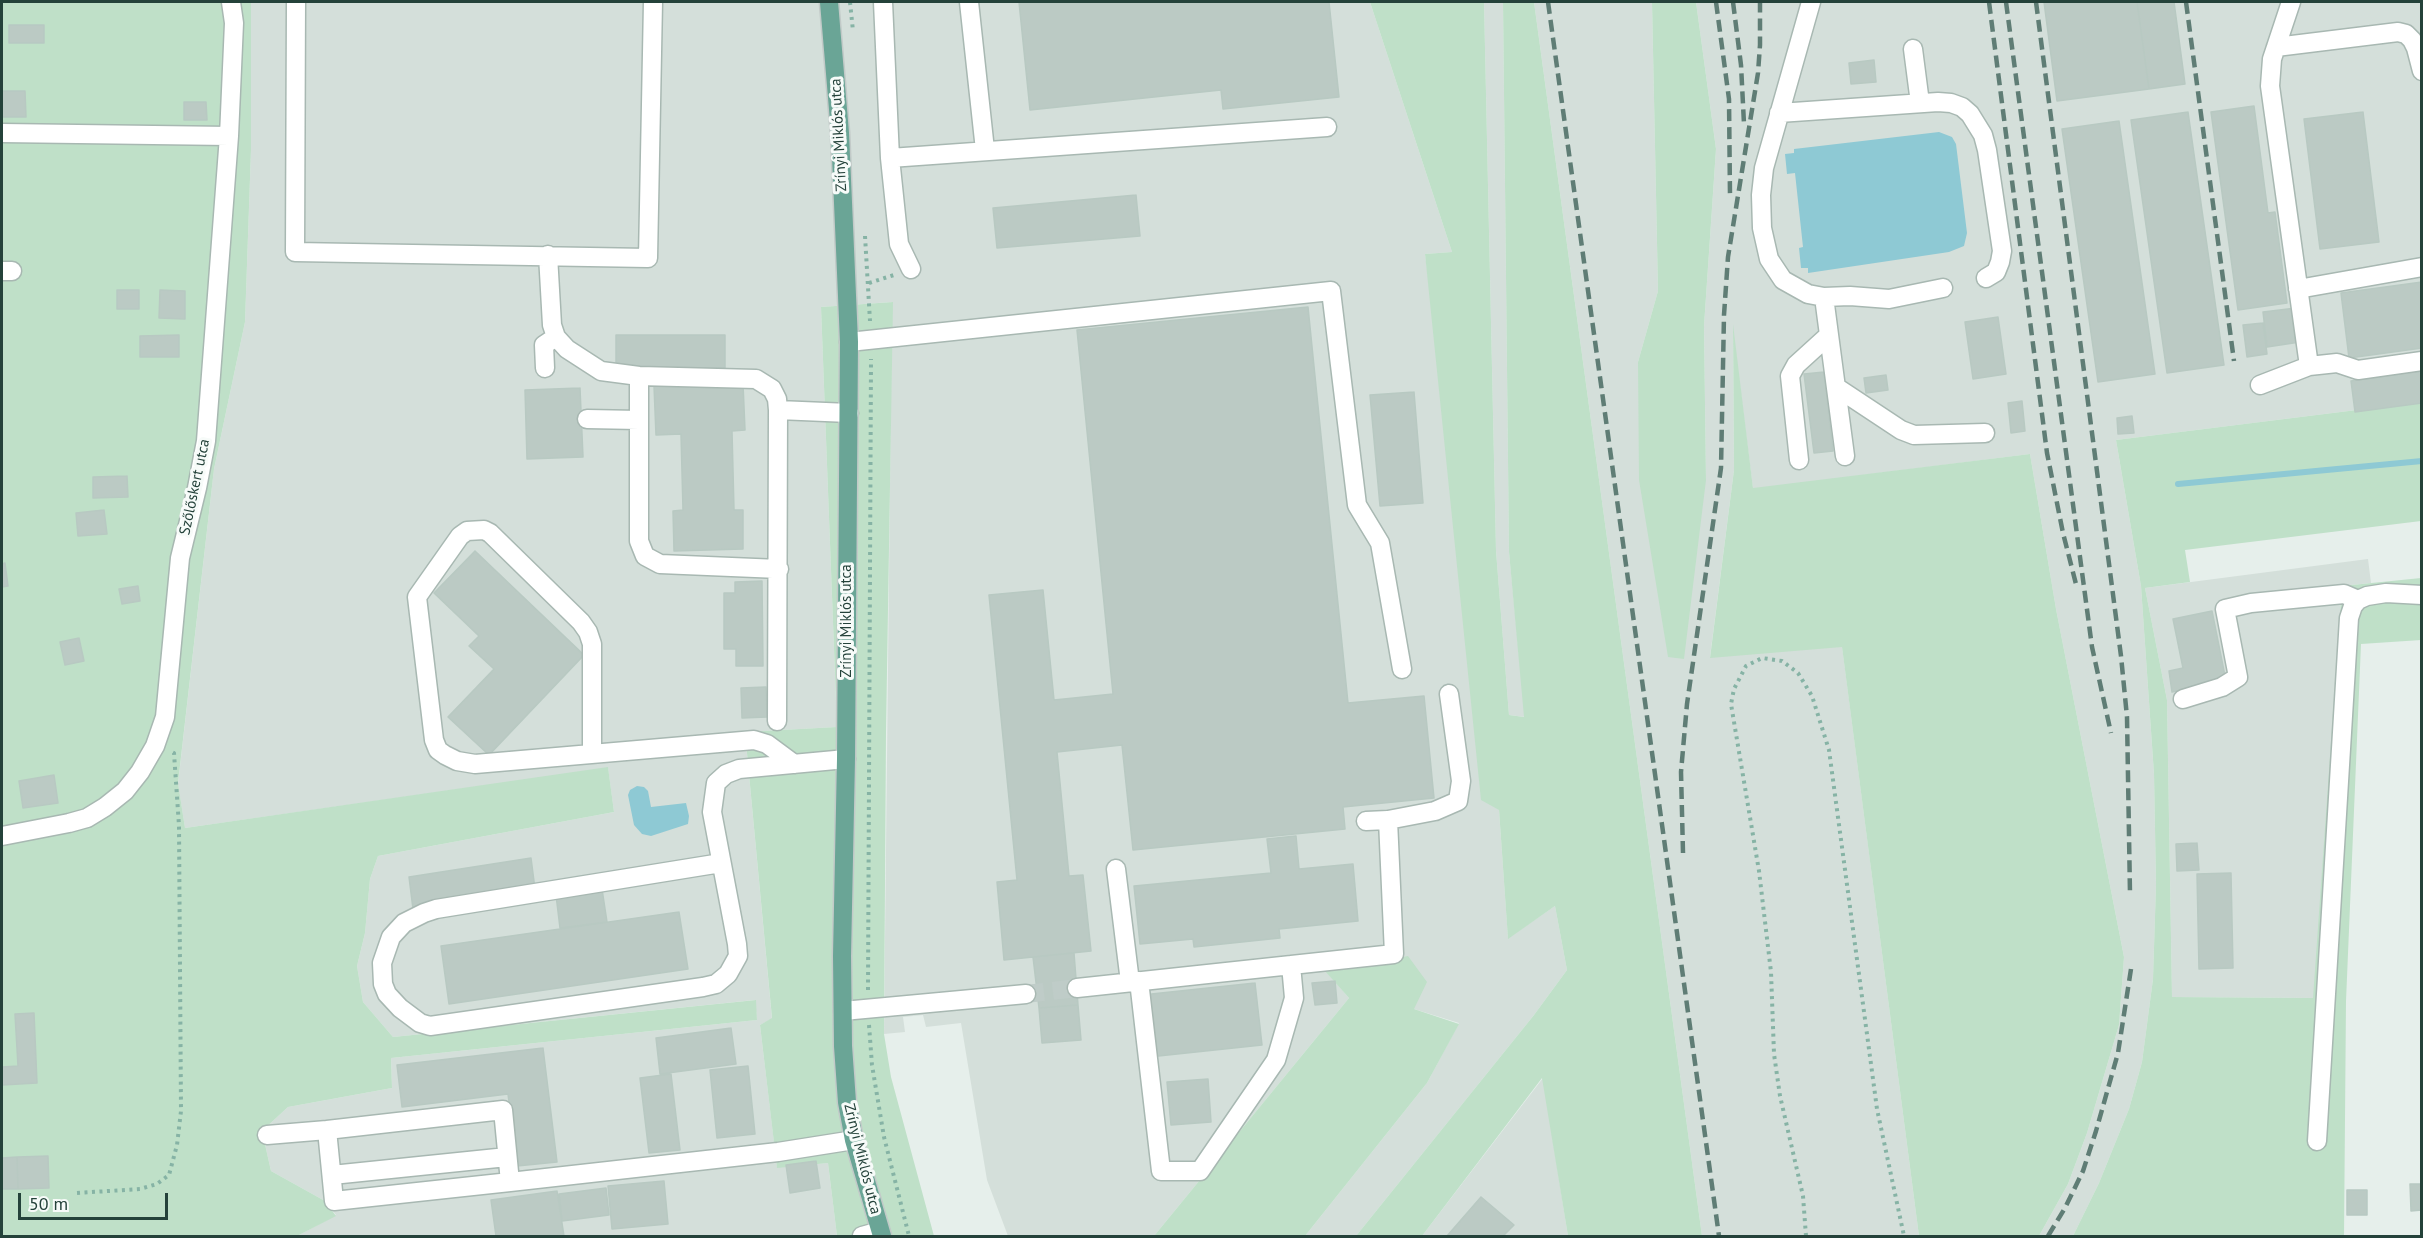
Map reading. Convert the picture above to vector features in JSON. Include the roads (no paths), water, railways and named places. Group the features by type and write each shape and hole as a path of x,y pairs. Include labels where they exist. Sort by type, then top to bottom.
{"main road":[{"name":"Zrínyi Miklós utca","path":"829,2 840,133 849,342 843,1011 846,1092 854,1140 881,1234"}],"street":[{"name":"Szőlőskert utca","path":"2,836 87,818 105,807 124,791 140,772 155,746 165,717 180,558 206,441 229,136 234,23 231,2"},
{"path":"296,2 295,252 648,258 654,2"},
{"path":"883,2 890,158 899,244 911,269"},
{"path":"969,2 985,150"},
{"path":"1811,2 1764,168 1761,195 1764,244 1769,259 1783,280 1808,294 1824,297 1889,299 1943,288"},
{"path":"2291,2 2270,71 2270,96 2310,366"},
{"path":"2276,47 2398,32 2406,34 2412,40 2421,71"},
{"path":"1913,48 1920,103"},
{"path":"1779,113 1920,103 1951,103 1962,107 1970,114 1983,135 2002,251 2001,262 1996,272 1986,278"},
{"path":"890,158 1327,127"},
{"path":"2,134 229,136"},
{"path":"548,255 552,325 556,337 567,349 601,371 639,376 756,379 767,384 777,399 777,721"},
{"path":"2298,289 2421,267"},
{"path":"849,342 1331,291 1357,505 1380,543 1402,669"},
{"path":"1824,297 1845,456"},
{"path":"1799,460 1790,376 1796,365 1829,335"},
{"path":"545,368 544,345 556,337"},
{"path":"2260,385 2310,366 2337,363 2358,369 2421,361"},
{"path":"639,376 639,541 645,556 660,564 778,570"},
{"path":"1836,387 1901,430 1914,435 1985,433"},
{"path":"778,410 849,413"},
{"path":"587,419 639,420"},
{"path":"592,753 592,644 588,632 581,622 490,533 484,530 467,531 460,536 417,597 434,740 438,750 457,761 475,764 754,740 767,744 794,764"},
{"path":"2317,1141 2349,618 2353,606 2358,600 2367,596 2386,592 2421,595"},
{"path":"2182,699 2222,687 2238,677 2224,609 2251,603 2344,594 2358,600"},
{"path":"1366,821 1388,820 1435,811 1458,801 1461,781 1449,694"},
{"path":"721,863 436,909 424,913 404,923 391,937 382,963 383,984 387,994 400,1008 420,1023 430,1026 716,984 728,974 738,956 712,812 714,790 720,778 739,769 846,759"},
{"path":"1077,988 1394,954 1388,820"},
{"path":"1116,869 1161,1171 1200,1171 1276,1060 1294,998 1291,965"},
{"path":"843,1011 1026,994"},
{"path":"267,1135 503,1110 510,1182"},
{"path":"327,1130 334,1201 778,1152 854,1140"},
{"path":"332,1175 507,1157"},
{"path":"862,1236 881,1234"}],"water":[{"path":"1939,132 1952,137 1956,144 1967,233 1964,246 1949,252 1808,273 1808,268 1801,268 1799,248 1803,247 1795,173 1787,174 1785,154 1794,153 1794,149"},
{"path":"637,786 644,787 648,791 651,807 686,803 688,824 651,836 642,834 634,825 628,795 630,790"}],"waterway":[{"path":"2178,484 2422,461"}],"tunnel":[{"path":"1026,994 1077,988"}],"railway":[{"path":"1548,2 1719,1236"},
{"path":"1716,2 1729,99 1730,196"},
{"path":"1733,2 1741,65 1744,124"},
{"path":"1683,853 1681,772 1687,704 1721,468 1724,315 1728,257 1758,73 1760,2"},
{"path":"1989,2 2047,453 2077,588"},
{"path":"2006,2 2092,647 2111,733"},
{"path":"2036,2 2121,656 2127,717 2130,894"},
{"path":"2186,2 2234,361"},
{"path":"2048,1236 2083,1171 2096,1131 2118,1053 2131,969"}]}
